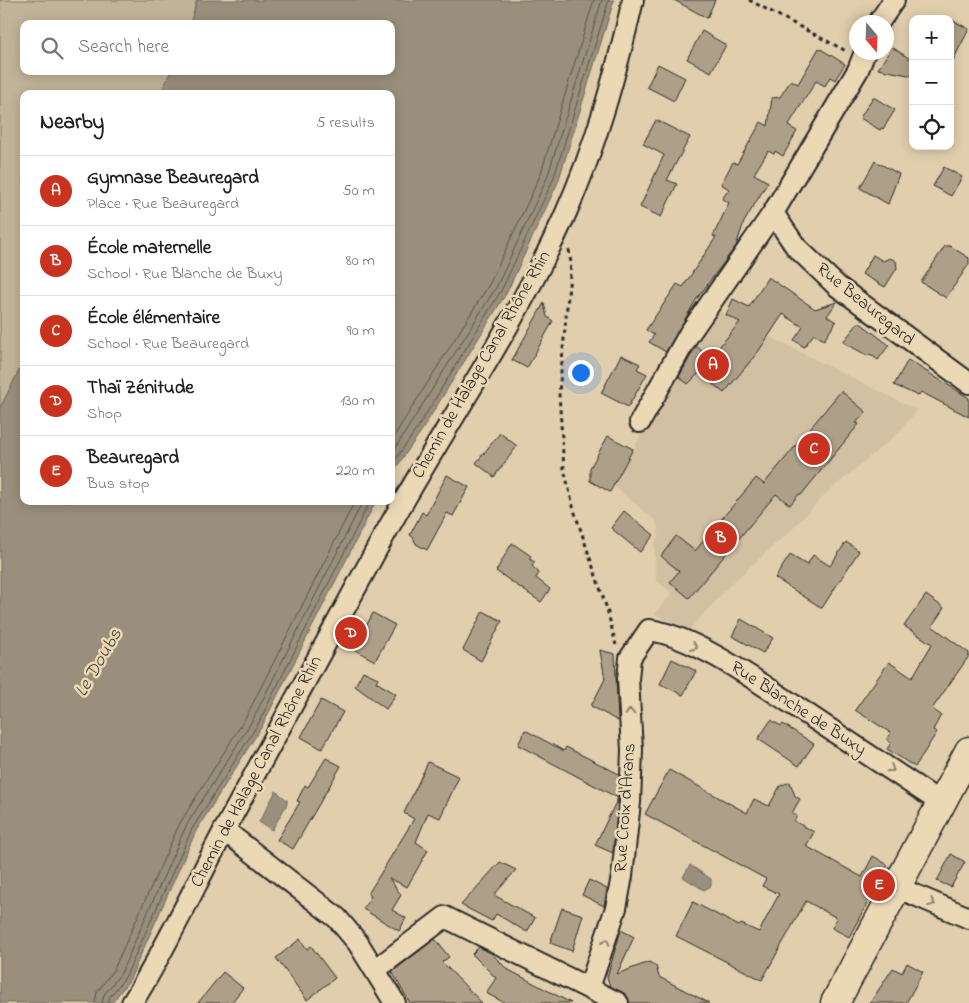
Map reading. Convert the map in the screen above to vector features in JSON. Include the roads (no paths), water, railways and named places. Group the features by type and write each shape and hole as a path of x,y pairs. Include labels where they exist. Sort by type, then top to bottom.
{"main road":[{"path":"834,1003 969,751"}],"street":[{"name":"Chemin de Halage Canal Rhône Rhin","path":"132,1003 156,963 224,830 402,502 466,398 528,291 564,218 581,178 616,72 633,0"},
{"path":"884,15 894,0"},
{"path":"640,422 689,334 773,213 858,70 862,60"},
{"name":"Rue Beauregard","path":"773,213 796,247 836,286 969,383"},
{"name":"Rue Croix d'Arans","path":"589,988 616,908 625,854 632,750 628,679 630,658 649,630"},
{"name":"Rue Blanche de Buxy","path":"649,630 660,631 744,672 941,803"},
{"path":"224,830 337,918 358,943 395,1003"},
{"path":"896,887 969,918"},
{"path":"375,970 445,918 618,1003"}],"water":[{"path":"197,0 614,0 558,182 507,292 422,430 395,469 395,90 162,90 169,75 395,75 395,20 191,20"},
{"name":"Le Doubs","path":"20,369 20,505 374,505 262,726 196,831 130,979 112,1003 0,1003 0,408"},
{"path":"276,791 287,800 287,804 272,830 259,822"},
{"path":"690,865 711,879 711,886 704,890 683,877"}],"place":[{"name":"Gymnase Beauregard","path":"713,365"},
{"name":"École élémentaire","path":"814,449"},
{"name":"École maternelle","path":"721,538"},
{"name":"Thaï Zénitude","path":"351,633"},
{"name":"Beauregard","path":"879,885"}]}
